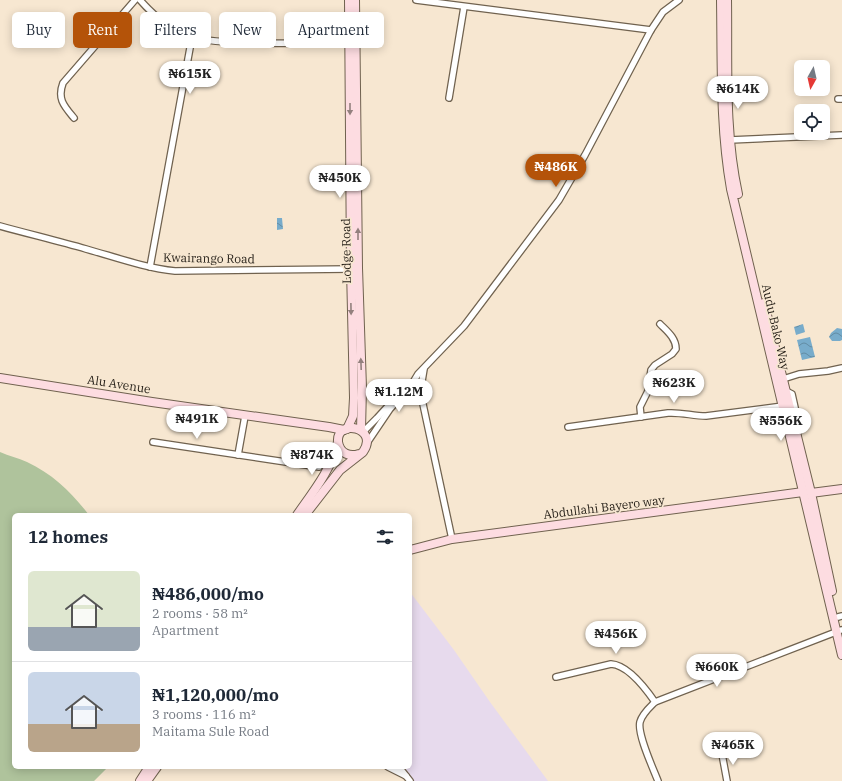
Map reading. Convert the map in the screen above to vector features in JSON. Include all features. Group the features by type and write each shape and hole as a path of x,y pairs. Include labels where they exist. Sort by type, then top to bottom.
{"street":[{"path":"74,118 61,99 60,90 63,83 135,0"},
{"path":"140,0 151,12"},
{"name":"Lodge Road","path":"349,0 349,12"},
{"name":"Lodge Road","path":"355,0 358,268 362,431"},
{"path":"416,0 651,30"},
{"path":"362,431 377,418 464,326 559,200 585,155 651,30 664,12 679,0"},
{"name":"Audu Bako Way","path":"722,0 723,118 728,175 783,406 840,616 842,655"},
{"name":"Audu Bako Way","path":"727,0 730,140 736,188 796,433 807,493 840,632"},
{"path":"449,98 464,7"},
{"path":"211,40 223,42 284,43"},
{"path":"150,267 190,48"},
{"name":"Lodge Road","path":"298,513 327,471 342,434 353,416 349,48"},
{"path":"730,140 842,135"},
{"name":"Kwairango Road","path":"0,226 150,267 175,271 351,269"},
{"path":"641,417 640,407 648,391 651,370 655,365 672,354 676,348 675,342 660,324"},
{"path":"425,367 421,396 452,539"},
{"path":"783,379 799,374 842,368"},
{"path":"306,513 336,474 348,462 366,448 367,443 390,409 412,384 418,374"},
{"name":"Alu Avenue","path":"0,378 245,416 329,427 342,434"},
{"path":"568,427 677,412 697,416 706,416 783,406"},
{"path":"238,455 245,416"},
{"path":"359,454 354,456 343,452 340,448 342,434 354,428 362,431 366,437 367,443"},
{"path":"153,442 319,467"},
{"name":"Abdullahi Bayero way","path":"412,549 452,539 842,488"},
{"path":"658,781 641,735 640,722 647,710 655,702 840,632"},
{"path":"556,677 615,664 620,666 644,687 655,702"},
{"path":"722,754 728,781"},
{"path":"140,781 148,769"},
{"path":"147,781 156,769"},
{"path":"391,769 408,779"},
{"path":"400,769 408,779"}],"shaded area":[{"path":"412,595 454,650 548,781 414,781 405,769 412,769"}],"green space":[{"path":"0,452 27,462 54,478 76,499 87,513 12,513 12,769 106,769 94,781 0,781"}],"water":[{"path":"277,218 282,218 283,229 277,230"},
{"path":"803,324 805,332 796,335 794,327"},
{"path":"837,328 842,329 842,340 832,341 829,337"},
{"path":"810,337 815,357 802,360 797,340"}]}
